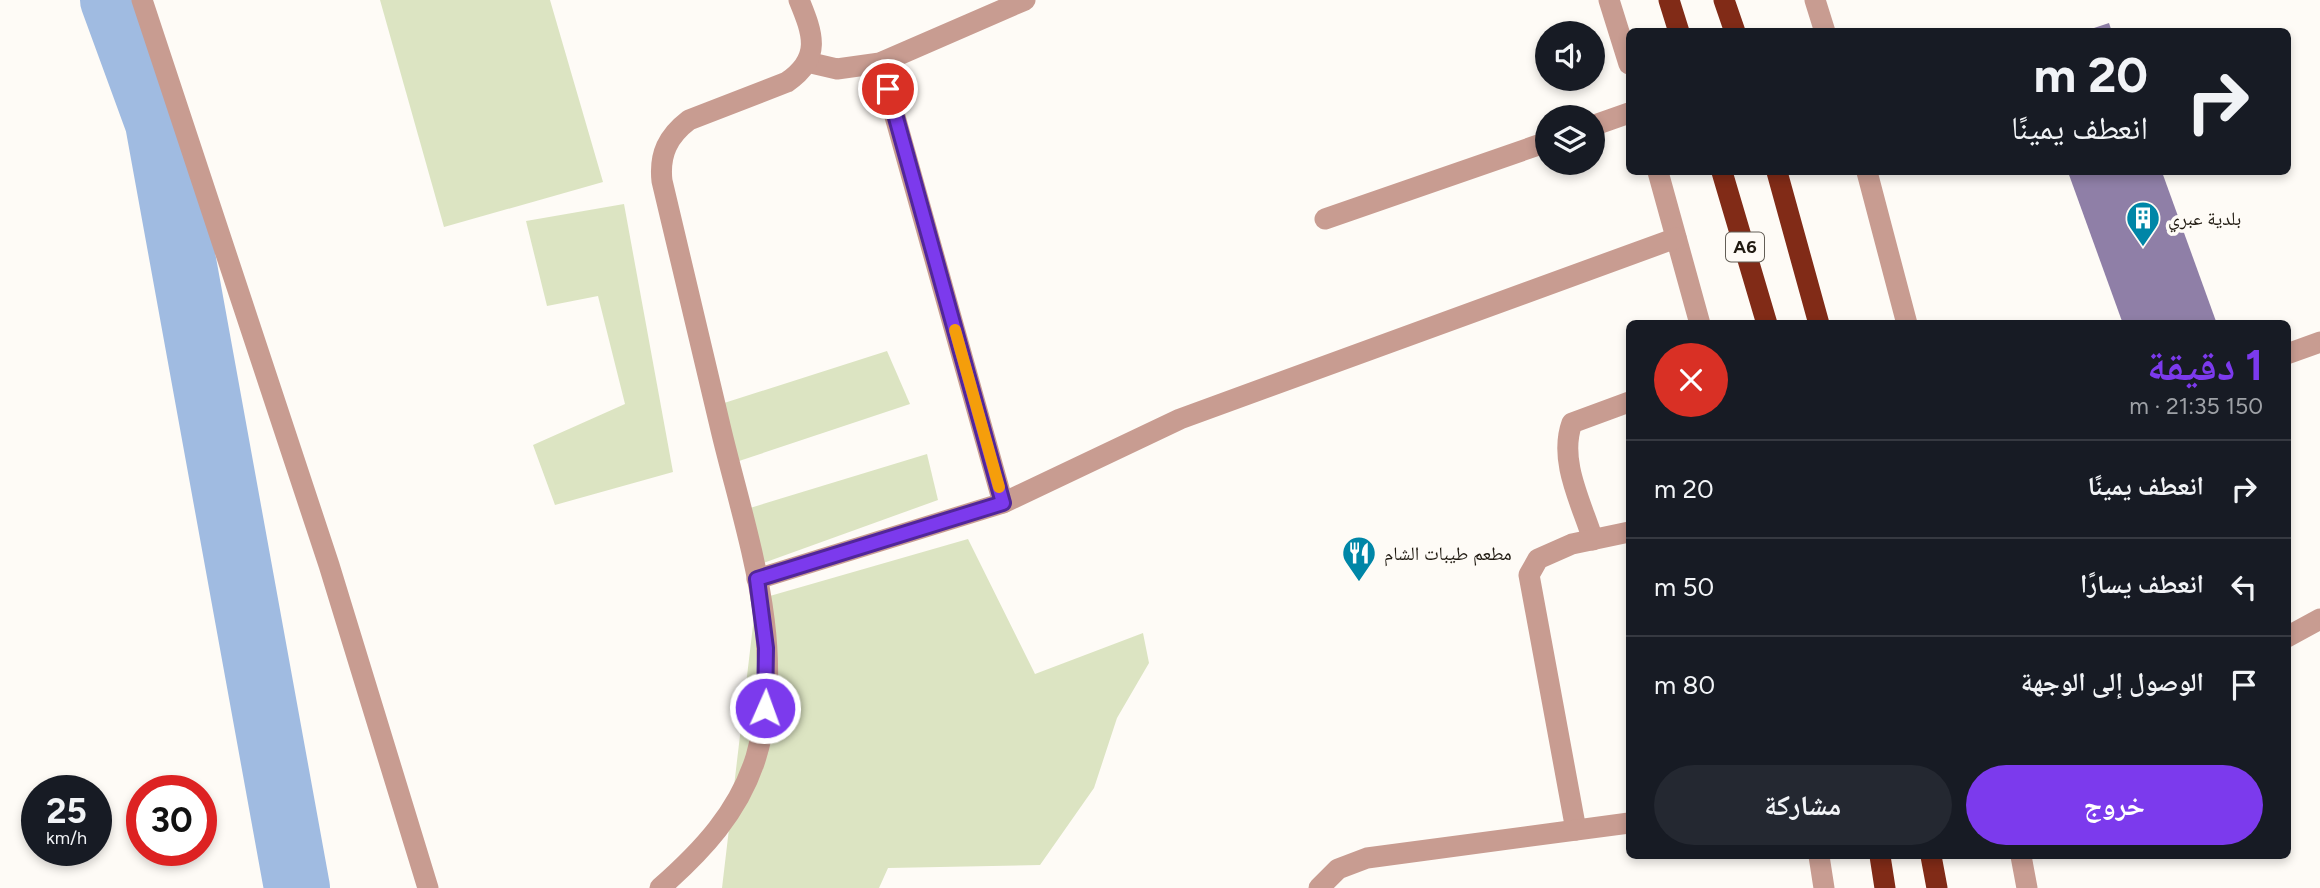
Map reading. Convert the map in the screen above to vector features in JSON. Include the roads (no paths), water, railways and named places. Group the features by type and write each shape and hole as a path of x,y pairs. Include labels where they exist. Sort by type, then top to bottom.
{"highway":[{"path":"1669,0 1678,28"},
{"path":"1724,0 1734,28"},
{"name":"A6","path":"1724,175 1766,320"},
{"path":"1778,175 1818,320"},
{"path":"1880,859 1885,888"},
{"path":"1932,859 1937,888"}],"street":[{"path":"142,0 329,565 428,888"},
{"path":"660,888 692,860 727,817 756,757 766,692 766,648 757,579 661,167 668,140 689,120 786,82 799,74 812,48 812,33 799,0"},
{"path":"807,62 837,69 880,63 1025,0"},
{"path":"1609,0 1626,54"},
{"path":"1815,0 1824,28"},
{"path":"880,63 1003,503"},
{"path":"1605,121 1626,114"},
{"path":"1325,219 1535,146"},
{"path":"1659,175 1699,320"},
{"path":"1868,175 1905,320"},
{"path":"757,579 1003,503 1180,419 1676,237"},
{"path":"2291,353 2320,342"},
{"path":"1593,540 1569,464 1566,440 1572,424 1626,403"},
{"path":"1576,830 1529,575 1538,559 1572,544 1626,533"},
{"path":"2291,635 2320,619"},
{"path":"1319,888 1338,869 1367,858 1626,822"},
{"path":"1819,859 1824,888"},
{"path":"2022,859 2027,888"}],"waterway":[{"path":"113,0 158,123 297,888"}],"place":[{"name":"بلدية عبري","path":"2143,248"},
{"name":"مطعم طيبات الشام","path":"1359,583"}]}
